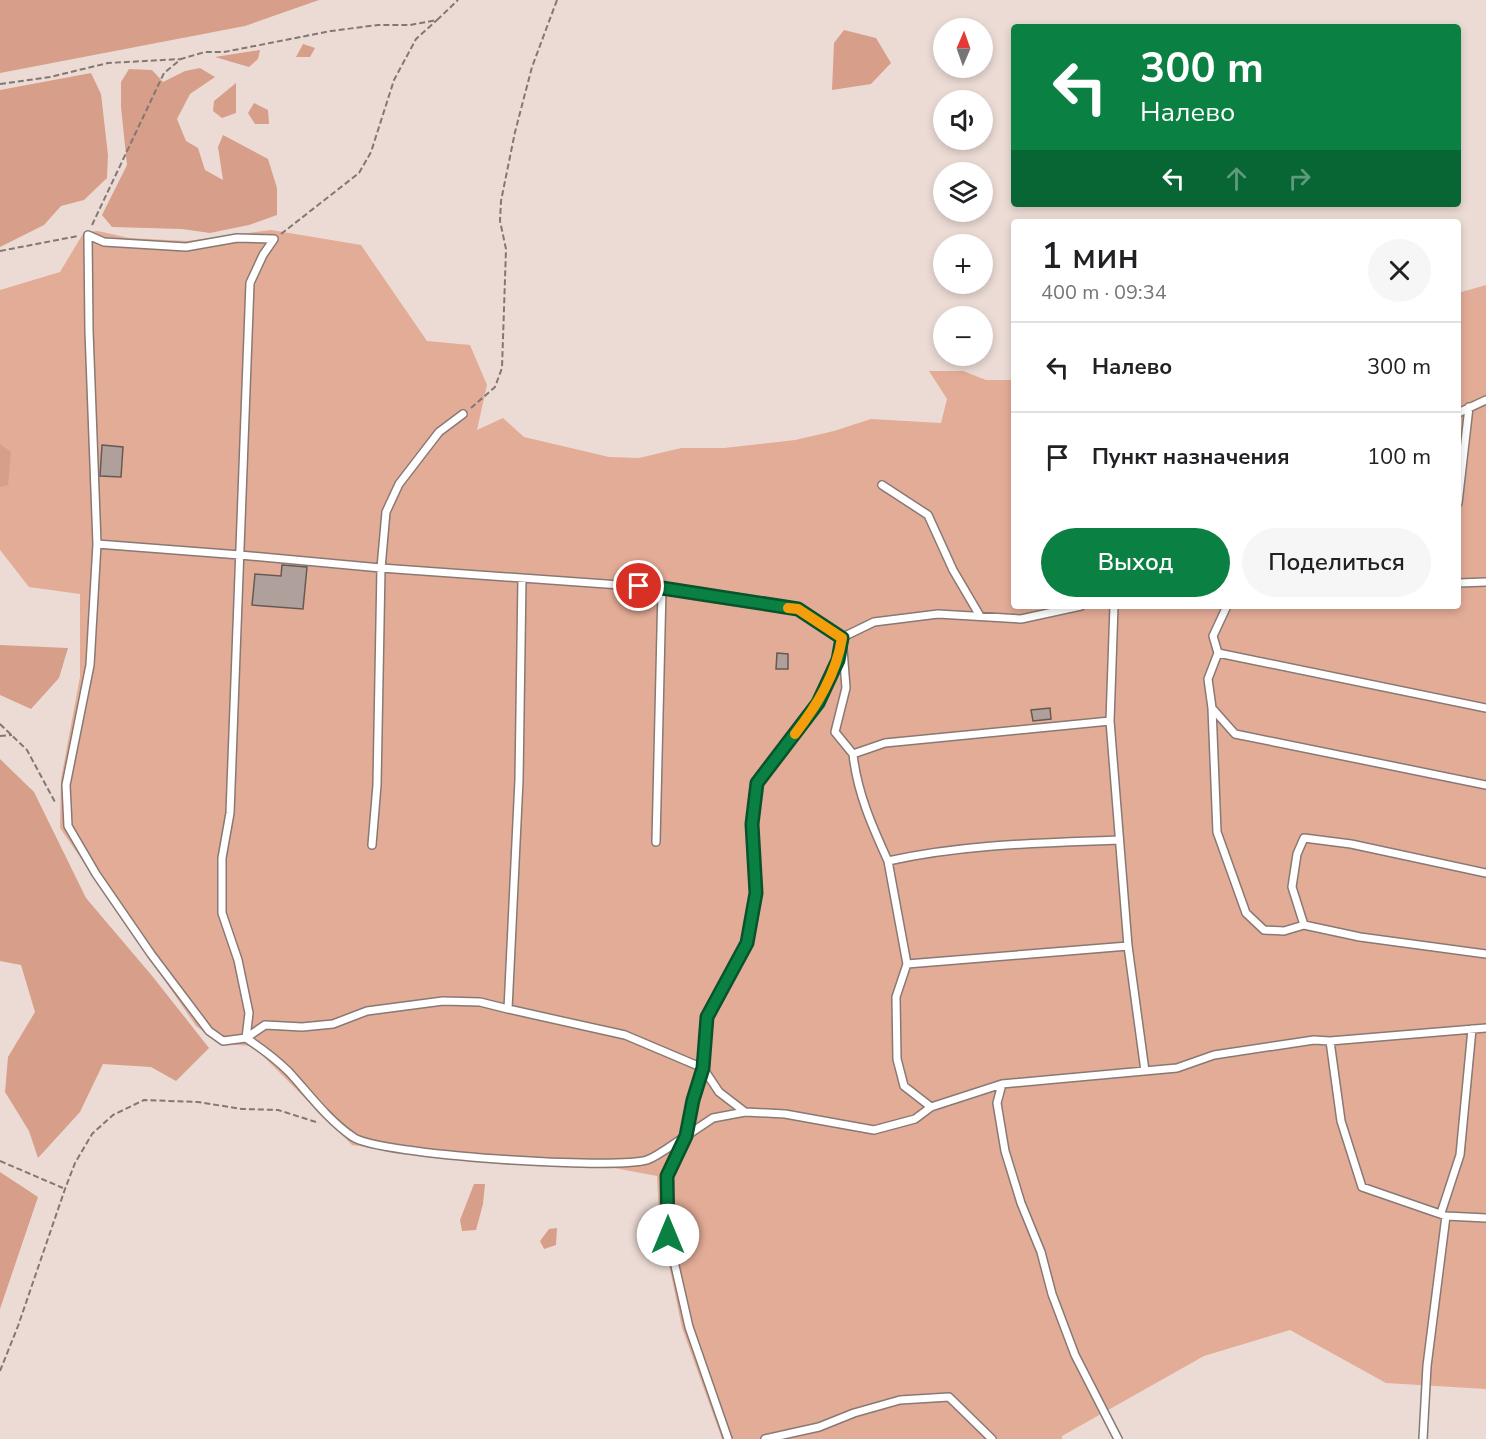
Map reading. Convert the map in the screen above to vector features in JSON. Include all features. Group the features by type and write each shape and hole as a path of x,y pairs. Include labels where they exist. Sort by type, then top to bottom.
{"lane":[{"path":"274,239 237,238 186,247 104,242 88,235 89,332 97,544 90,665 66,785 68,826 102,883 151,954 209,1031 224,1041 246,1038 265,1025 302,1027 333,1024 367,1011 443,1001 480,1002 626,1035 703,1068 719,1092 745,1112"},
{"path":"246,1038 249,1013 238,960 222,913 222,858 230,813 250,283 262,255 274,239"},
{"path":"1461,411 1486,400"},
{"path":"1461,477 1469,407"},
{"path":"372,845 377,785 381,568 386,512 399,484 439,432 463,414"},
{"path":"882,485 928,515 953,570 980,616"},
{"path":"97,544 381,568 662,588 798,609 842,638"},
{"path":"508,1009 519,780 522,578"},
{"path":"1461,583 1486,582"},
{"path":"656,842 662,588"},
{"path":"842,638 874,622 938,614 1021,619 1067,609"},
{"path":"1114,609 1110,721 1128,946 1144,1071"},
{"path":"1226,609 1213,636 1218,653 1209,680 1216,832 1246,913 1264,930 1284,931 1304,925 1360,937 1486,954"},
{"path":"842,638 846,688 835,732 852,754 856,780 868,816 888,861 908,964 896,997 897,1059 904,1086 931,1107"},
{"path":"728,1439 689,1327 668,1235 667,1176 686,1136 693,1100 703,1068 707,1017 747,943 756,893 752,824 757,783 818,703 838,660 842,638"},
{"path":"1218,653 1486,708"},
{"path":"1212,708 1235,734 1486,785"},
{"path":"852,754 885,743 1110,721"},
{"path":"1304,925 1292,887 1297,854 1304,838 1351,844 1486,873"},
{"path":"888,861 982,845 1118,840"},
{"path":"908,964 1128,946"},
{"path":"246,1038 287,1070 324,1111 355,1139 387,1147 482,1158 602,1164 647,1160 713,1118 745,1112 785,1114 874,1130 915,1119 931,1107 1002,1084 1177,1068 1214,1055 1314,1040 1330,1041 1486,1028"},
{"path":"1423,1439 1427,1366 1443,1214 1460,1155 1472,1029"},
{"path":"1330,1041 1341,1121 1362,1187 1443,1214 1486,1218"},
{"path":"1002,1084 996,1104 1005,1151 1021,1203 1041,1252 1052,1294 1075,1355 1118,1439"},
{"path":"765,1439 819,1427 854,1413 900,1400 949,1397 992,1439"}],"path":[{"path":"274,239 359,172 371,152 394,80 416,39 458,0"},
{"path":"463,414 495,387 502,368 506,249 500,221 501,201 515,132 532,67 556,0"},
{"path":"0,84 50,77 108,63 181,59 205,52 224,52 332,31 378,25 410,25 437,20"},
{"path":"0,251 88,235 164,73 181,59"},
{"path":"0,724 27,750 57,805"},
{"path":"0,736 12,735"},
{"path":"0,1371 75,1163 92,1134 113,1115 144,1101 198,1102 242,1109 278,1110 322,1124"},
{"path":"0,1161 64,1189"}],"shaded area":[{"path":"0,0 319,0 245,26 0,73"},
{"path":"844,30 876,38 891,63 871,84 832,90 834,43"},
{"path":"303,44 315,48 310,57 296,57"},
{"path":"260,50 258,59 249,67 215,57"},
{"path":"200,68 215,77 190,94 177,119 186,141 198,148 205,170 223,180 218,147 223,135 268,159 277,188 277,215 249,225 210,233 182,229 112,227 102,215 127,165 121,107 121,82 129,69 152,70 163,82 185,71"},
{"path":"91,73 101,94 108,155 107,178 84,200 61,206 44,225 0,247 0,90"},
{"path":"236,83 236,113 222,118 213,111 214,101"},
{"path":"254,103 268,110 269,124 255,124 248,113"},
{"path":"271,230 361,245 427,341 470,345 487,385 477,430 503,418 524,437 609,457 639,458 681,448 724,448 795,440 871,419 941,423 947,399 929,371 963,371 986,380 1011,380 1011,609 1461,609 1461,292 1486,285 1486,1389 1386,1383 1290,1330 1204,1356 1062,1436 1062,1439 722,1439 682,1328 659,1216 657,1176 603,1166 473,1162 352,1145 253,1046 221,1044 196,1026 60,828 61,779 80,677 80,594 29,587 0,550 0,290 60,272 84,232 98,231 129,238 187,241"},
{"path":"0,444 11,452 8,485 0,487"},
{"path":"0,645 68,648 59,678 31,709 0,695"},
{"path":"0,759 34,792 86,898 209,1048 176,1081 151,1067 103,1064 80,1112 38,1158 29,1131 5,1092 8,1057 35,1012 21,965 0,961"},
{"path":"0,1172 38,1197 0,1309"},
{"path":"474,1184 485,1184 483,1204 476,1230 462,1231 460,1220"},
{"path":"557,1228 556,1245 544,1249 540,1241 549,1229"}],"building":[{"path":"102,445 123,447 121,477 100,476"},
{"path":"282,565 307,567 303,609 252,605 255,574 281,576"},
{"path":"777,653 788,654 788,669 776,669"},
{"path":"1050,708 1051,719 1033,721 1031,710"}],"slow traffic":[{"path":"788,608 798,609 842,638 838,660 818,703 795,734"}],"route":[{"path":"639,586 798,609 842,638 838,660 818,703 757,783 752,824 756,893 747,943 707,1017 703,1068 693,1100 686,1136 667,1176 668,1235"}]}
